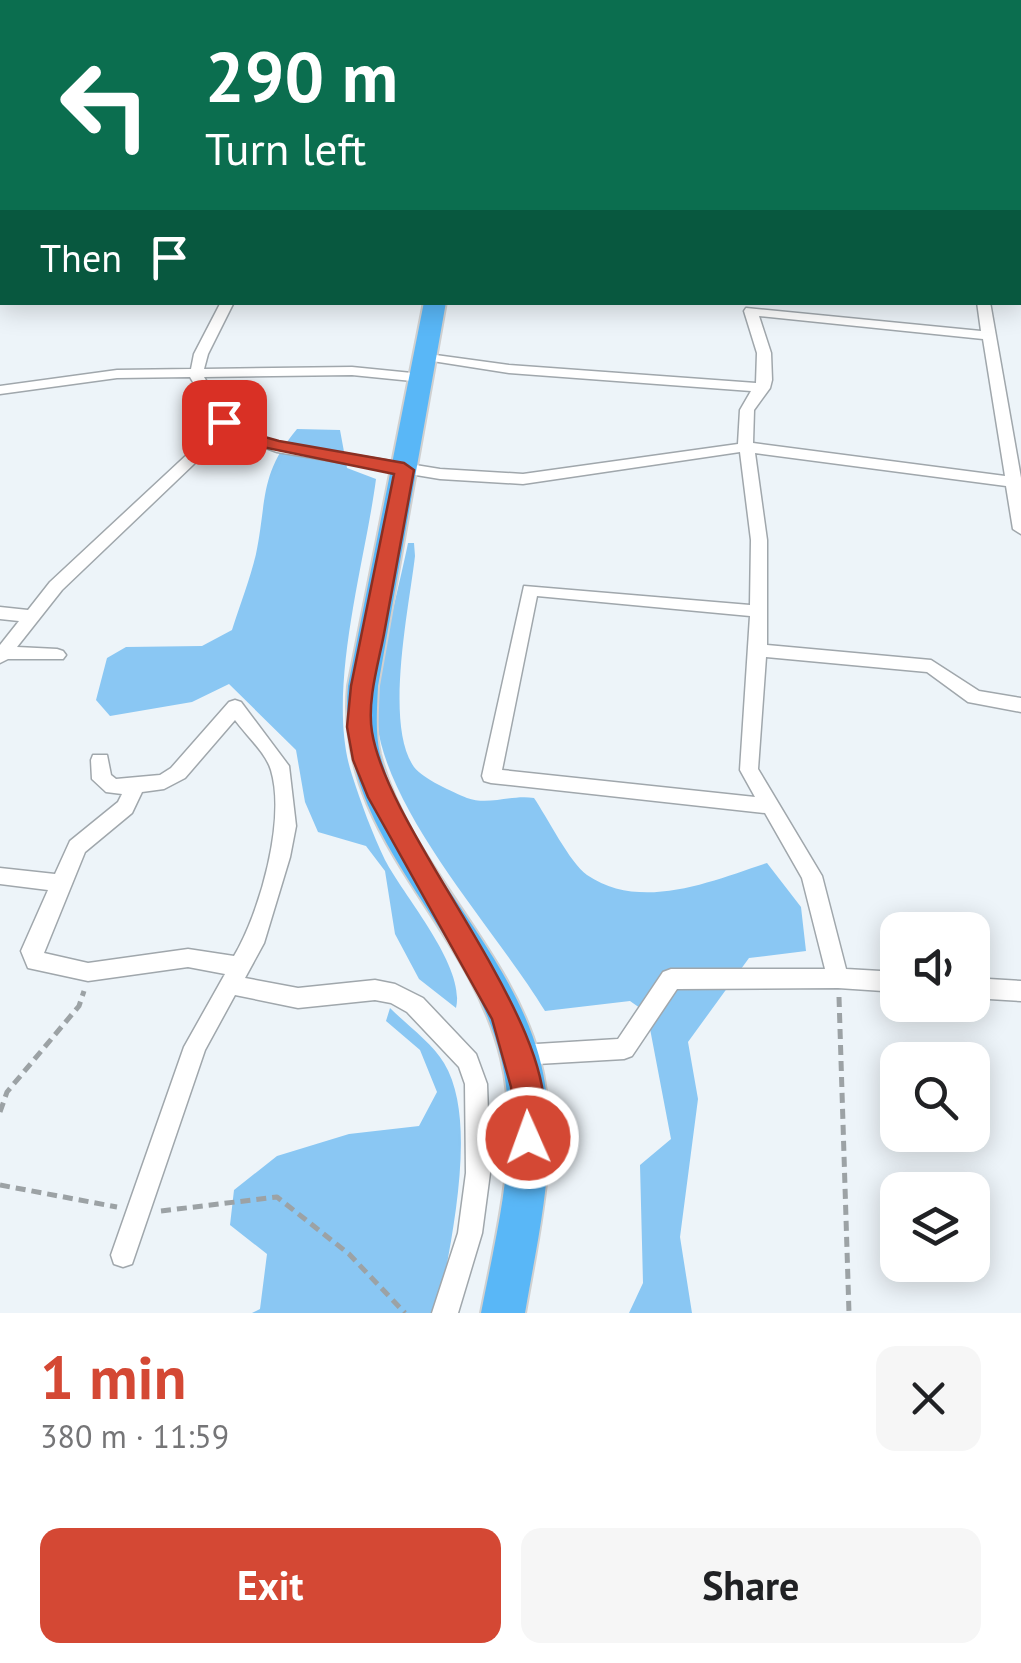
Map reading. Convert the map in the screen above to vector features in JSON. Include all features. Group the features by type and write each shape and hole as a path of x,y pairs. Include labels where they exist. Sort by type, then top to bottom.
{"highway":[{"path":"435,305 363,686 359,727 380,797 484,973 520,1055 528,1138 502,1313"}],"street":[{"path":"226,305 209,332 196,375 229,430 277,447 404,470 523,479 746,446 1018,482"},
{"path":"983,305 1018,482 1021,529"},
{"path":"838,978 812,876 749,770 758,650 759,540 746,446 746,410 763,388 764,353 751,311 988,336"},
{"path":"0,390 98,374 196,375 424,367 509,369 763,388"},
{"path":"2,655 56,586 212,440 229,430"},
{"path":"756,611 530,590 491,776 768,806"},
{"path":"0,614 30,616"},
{"path":"758,650 931,666 974,697 1021,705"},
{"path":"2,655 57,656"},
{"path":"100,760 102,779 113,787 134,788 164,782 178,773 235,708 280,766 286,826 280,857 236,976 195,1047 123,1255"},
{"path":"134,788 121,814 87,834 77,847 32,951 36,961 88,972 188,958 298,998 374,990 395,994 415,1005 468,1061 476,1084 478,1173 470,1233 445,1313"},
{"path":"0,876 60,883"},
{"path":"520,1055 624,1049 671,979 880,981"},
{"path":"990,989 1021,992"}],"path":[{"path":"0,1112 7,1092 79,1006 88,972"},
{"path":"838,978 849,1313"},
{"path":"0,1184 139,1212 278,1197 349,1254 405,1313"}],"shaded area":[{"path":"297,429 340,430 347,468 376,479 345,668 345,743 355,786 380,850 452,973 456,1008 419,979 395,934 385,871 366,846 318,832 305,802 296,750 229,684 192,702 110,716 96,700 107,658 126,647 202,646 232,630 256,554 270,474"},
{"path":"408,543 414,543 415,556 401,665 401,724 405,748 418,772 475,800 534,798 580,869 608,886 630,891 677,890 767,863 801,907 806,951 749,958 688,1042 698,1099 680,1237 692,1313 629,1313 643,1283 640,1165 671,1139 647,1013 630,1001 545,1011 422,833 386,759 377,723 379,685"},
{"path":"390,1008 444,1063 455,1088 460,1118 459,1186 438,1313 252,1313 260,1309 267,1254 230,1225 234,1190 277,1156 349,1134 419,1126 437,1092 420,1050 386,1021"}],"route":[{"path":"224,422 240,436 277,447 404,470 363,686 359,727 380,797 484,973 505,1016 520,1055 528,1138"}]}
